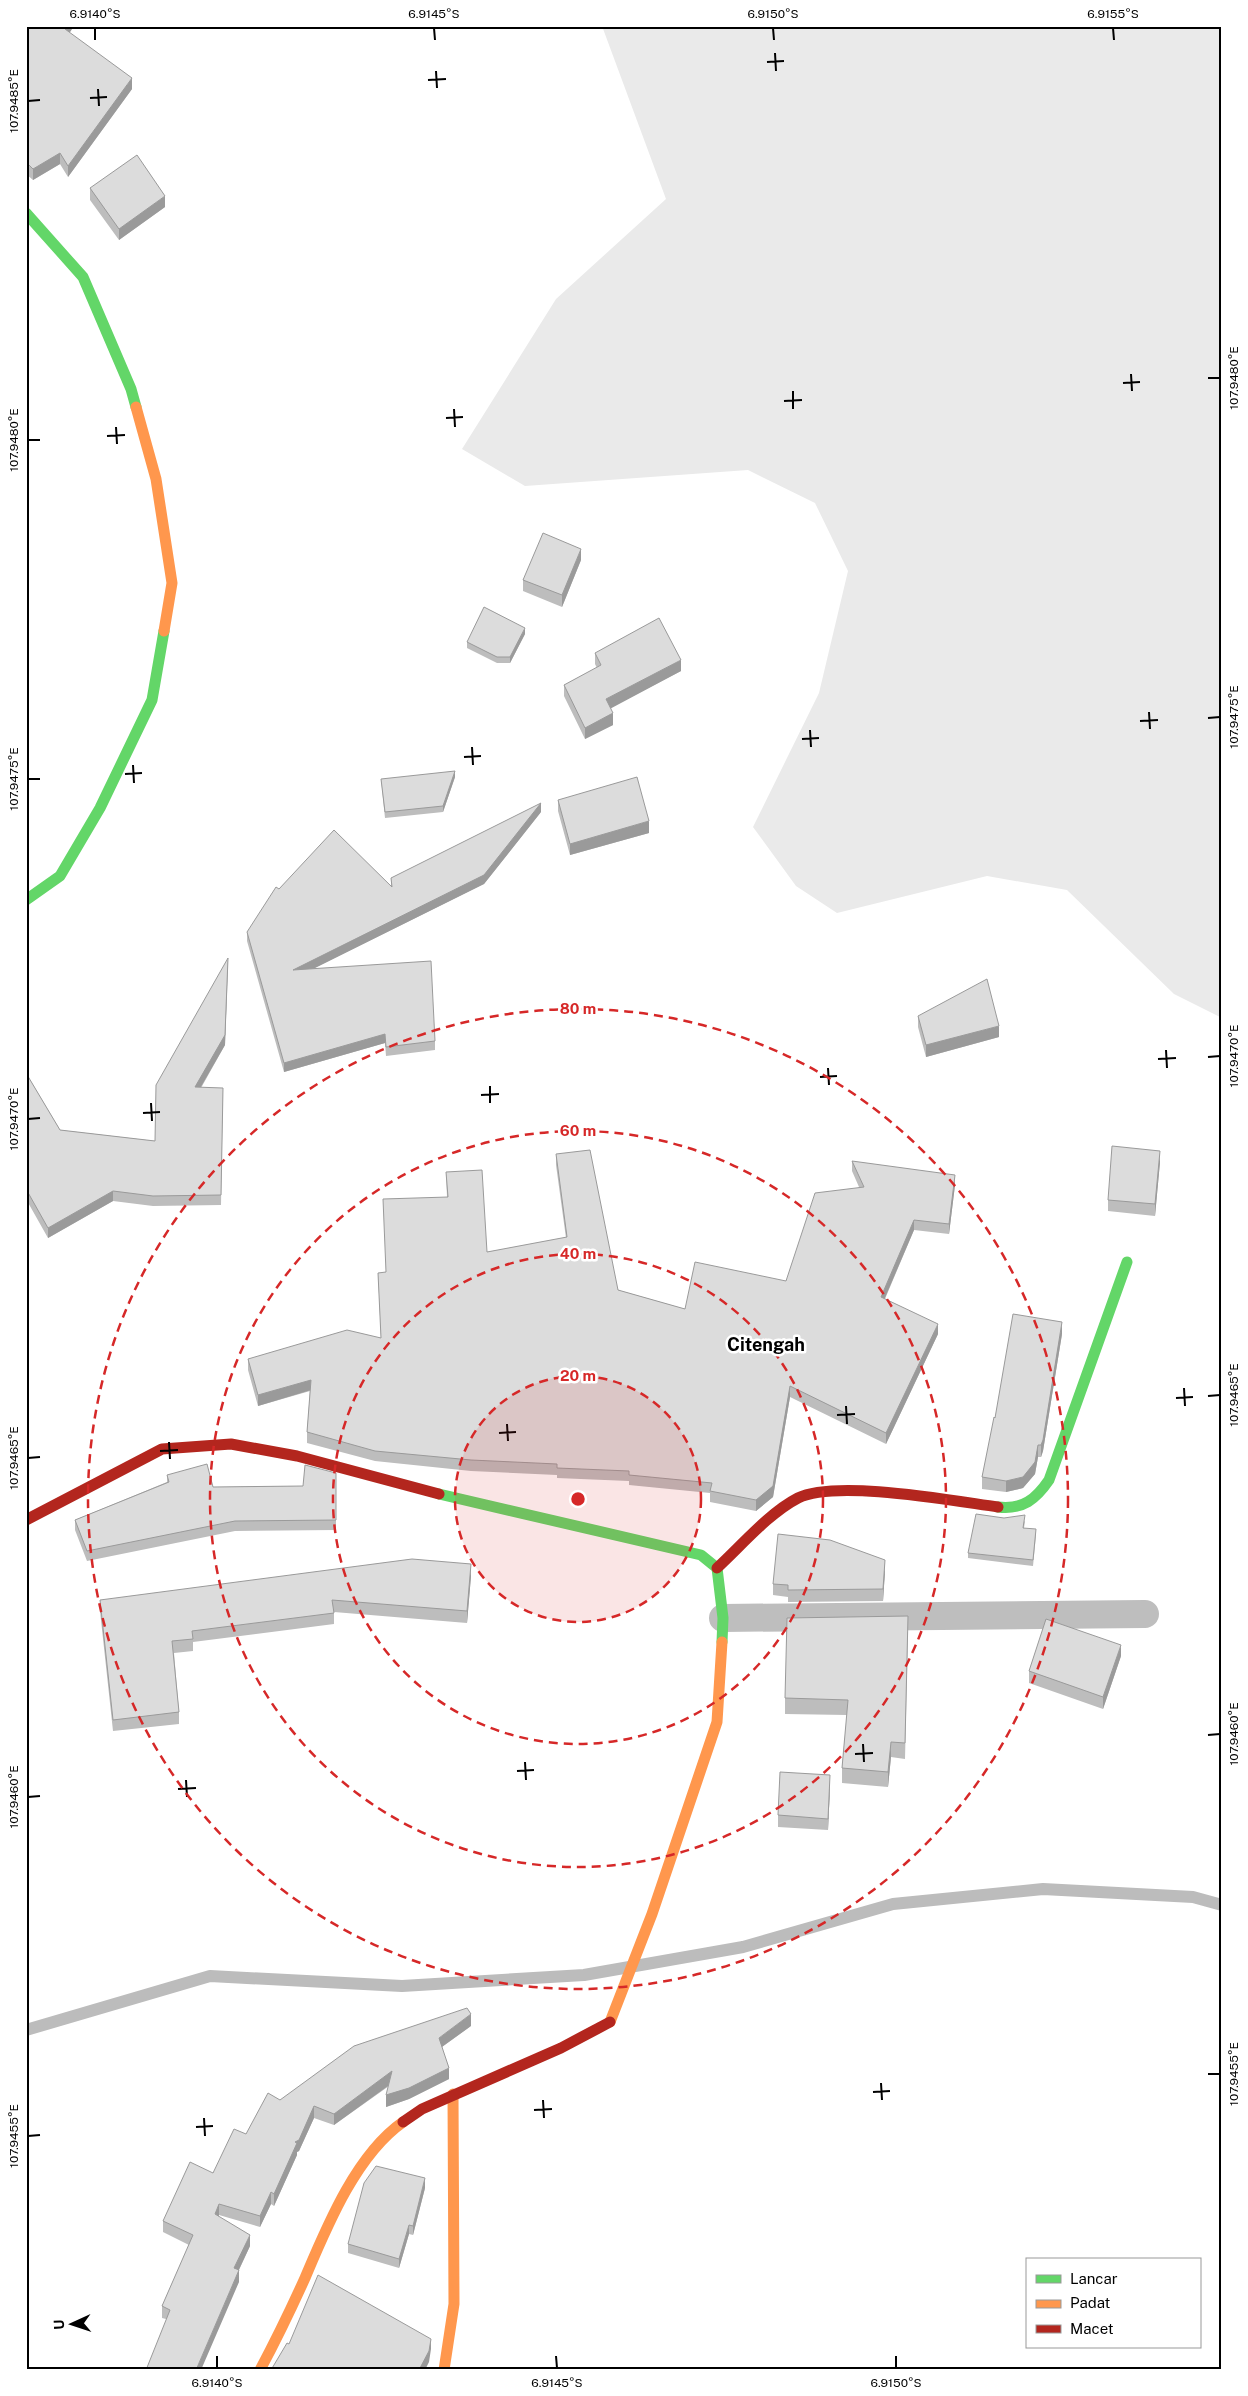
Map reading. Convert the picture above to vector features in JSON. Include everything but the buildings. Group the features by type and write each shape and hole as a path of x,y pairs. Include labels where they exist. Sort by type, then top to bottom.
{"street":[{"path":"26,213 83,277 131,389 156,479 172,583 152,700 100,808 60,876 26,900"},
{"path":"717,1568 799,1497 818,1490 858,1491 1006,1508 1029,1505 1038,1497 1049,1480 1127,1262"},
{"path":"26,1520 162,1449 231,1444 297,1456 416,1489 643,1540 701,1556 717,1568 723,1618 717,1722 652,1914 610,2022 561,2048 422,2109 386,2134 339,2200 280,2332 260,2370"},
{"path":"723,1618 1145,1614"},
{"path":"444,2370 454,2304 453,2094"}],"shaded area":[{"path":"602,26 1222,26 1222,1018 1174,994 1067,890 987,876 837,913 796,886 753,827 819,693 848,571 815,503 748,470 525,486 462,449 556,299 666,199"}],"waterway":[{"path":"26,2030 210,1976 402,1986 584,1975 743,1947 893,1904 1043,1889 1193,1897 1222,1905"}],"traffic: fast":[{"path":"26,213 83,277 131,389 136,407"},
{"path":"26,900 60,876 100,808 152,700 164,631"},
{"path":"998,1507 1015,1507 1028,1502 1039,1493 1049,1480 1127,1262"},
{"path":"439,1494 701,1555 717,1568 723,1618 722,1642"}],"traffic: slow":[{"path":"136,407 156,479 172,583 164,631"},
{"path":"610,2022 652,1914 717,1722 722,1642"},
{"path":"444,2370 454,2304 453,2094"},
{"path":"260,2370 289,2313 333,2214 357,2172 386,2136 403,2122"}],"traffic: jam":[{"path":"26,1520 162,1449 231,1444 297,1456 439,1494"},
{"path":"717,1568 776,1512 798,1498 816,1493 839,1491 896,1493 998,1507"},
{"path":"403,2122 422,2109 561,2048 610,2022"}],"district":[{"name":"Citengah","path":"766,1345"}]}
